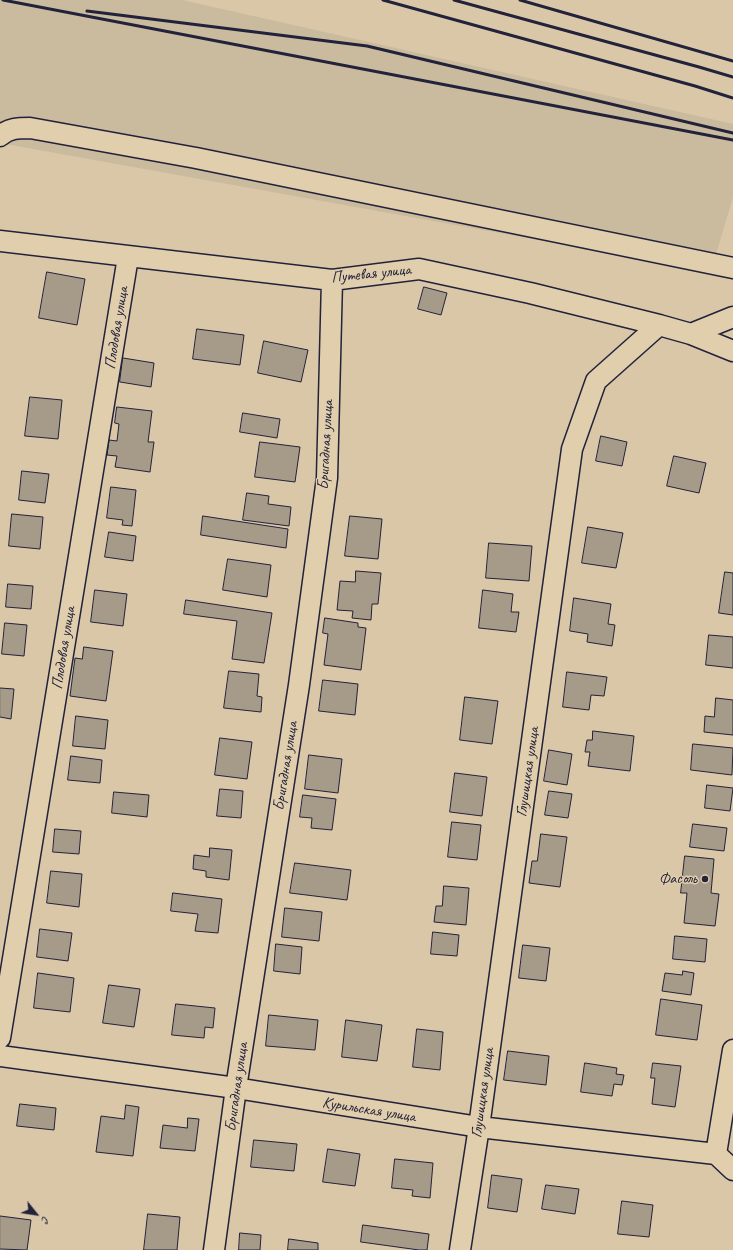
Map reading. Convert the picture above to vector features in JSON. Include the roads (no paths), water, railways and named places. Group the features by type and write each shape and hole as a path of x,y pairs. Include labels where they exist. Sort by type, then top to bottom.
{"street":[{"path":"0,136 6,131 17,128 30,128 196,158 733,268"},
{"name":"Путевая улица","path":"0,242 332,280 418,268 530,293 659,325 691,334 733,351"},
{"name":"Плодовая улица","path":"0,1038 128,257"},
{"name":"Бригадная улица","path":"214,1250 236,1088 299,684 327,478 332,280"},
{"path":"691,334 733,317"},
{"name":"Глушицкая улица","path":"460,1250 479,1127 572,449 596,381 659,325"},
{"path":"733,1050 716,1154 733,1170"},
{"name":"Курильская улица","path":"0,1056 236,1088 479,1127 716,1154"}],"railway":[{"path":"3,0 733,140"},
{"path":"383,0 695,86 733,98"},
{"path":"454,0 733,77"},
{"path":"520,0 733,61"},
{"path":"87,11 367,46 733,133"}],"place":[{"name":"Фасоль","path":"705,879"}]}
